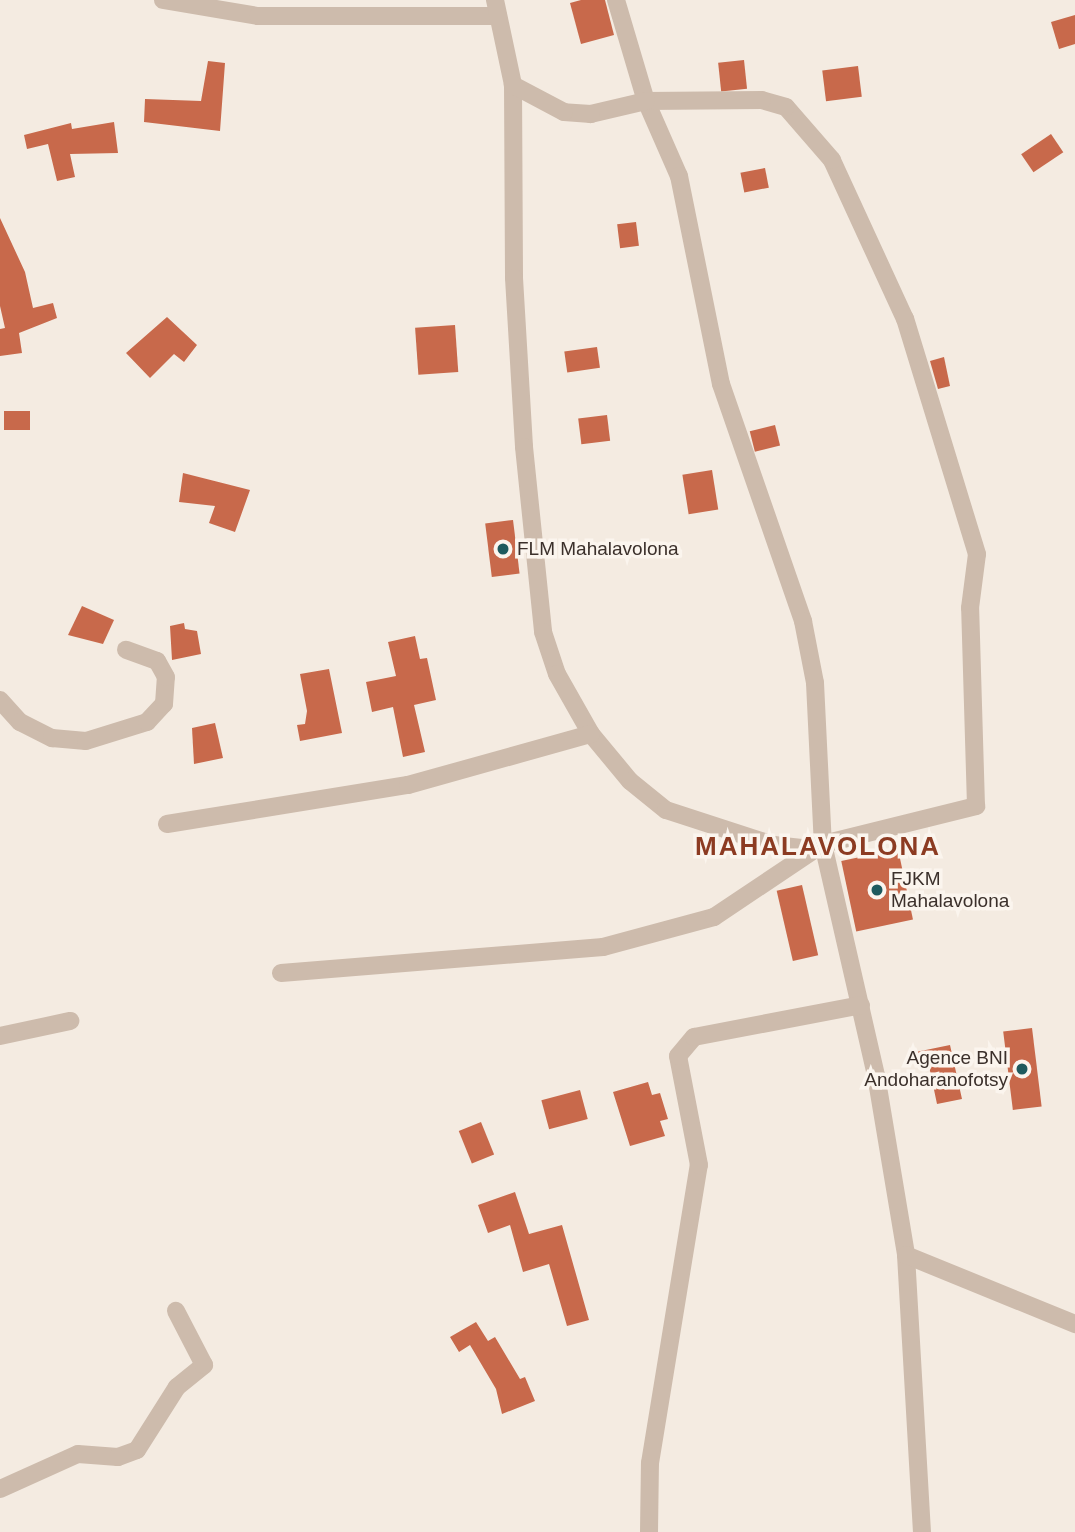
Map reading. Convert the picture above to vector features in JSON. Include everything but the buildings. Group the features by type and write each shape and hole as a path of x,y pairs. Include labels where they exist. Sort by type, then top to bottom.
{"street":[{"path":"163,0 258,16 497,8 513,85 514,278 539,594 557,674 591,734 630,781 666,810 774,845 817,846 976,806 970,608 977,554 905,319 832,160 815,135 786,107 762,100 646,101 591,114 564,112 513,85"},
{"path":"616,0 646,101 679,176 722,384 803,621 814,683 817,846 860,1005 906,1255 922,1532"},
{"path":"0,700 20,722 52,738 86,741 147,722 164,704 166,677 157,661 126,650"},
{"path":"167,824 408,785 591,734"},
{"path":"281,973 603,947 714,917 817,846"},
{"path":"649,1532 650,1463 699,1165 678,1056 694,1037 860,1005"},
{"path":"0,1036 70,1021"},
{"path":"906,1255 1075,1324"},
{"path":"0,1489 78,1454 118,1457 137,1450 177,1387 204,1365 176,1311"}],"place":[{"name":"FLM Mahalavolona","path":"503,549"},
{"name":"FJKM Mahalavolona","path":"877,890"},
{"name":"Agence BNI Andoharanofotsy","path":"1022,1069"}],"district":[{"name":"MAHALAVOLONA","path":"818,847"}]}
